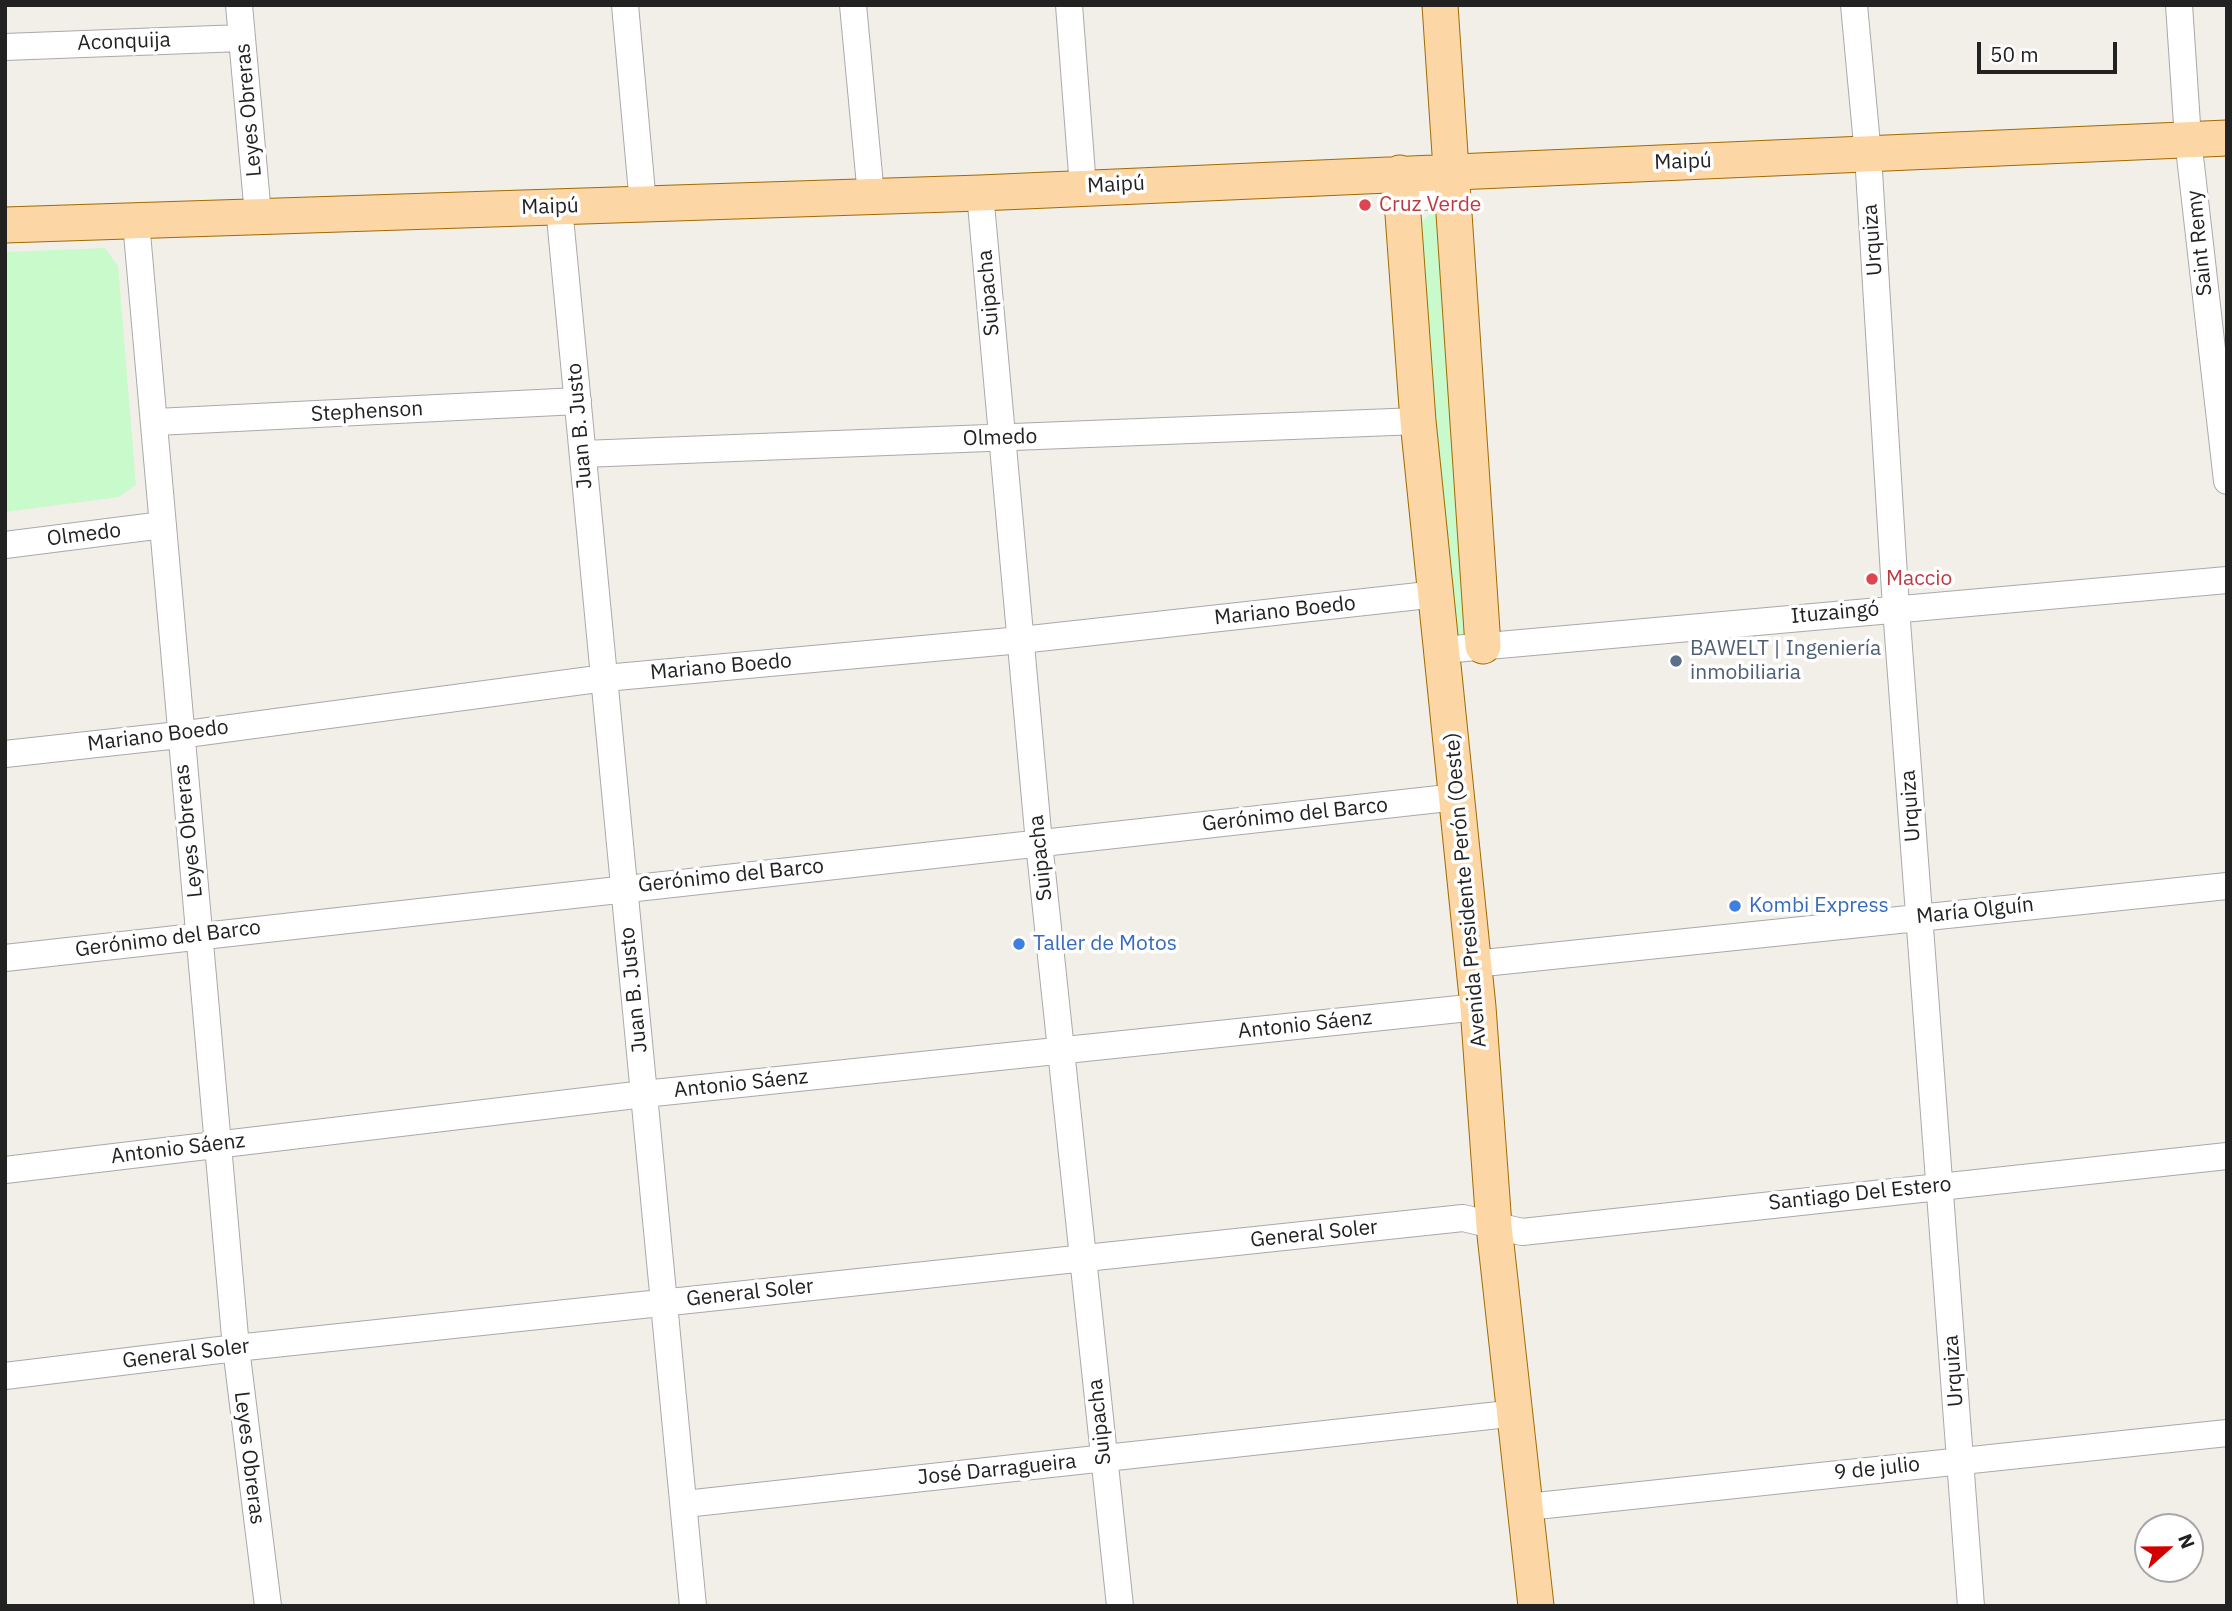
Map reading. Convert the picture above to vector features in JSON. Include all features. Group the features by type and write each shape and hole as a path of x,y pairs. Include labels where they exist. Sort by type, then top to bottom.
{"main road":[{"path":"1440,5 1483,646"},
{"name":"Maipú","path":"5,225 1083,187 1401,185 1868,155 2227,138"},
{"name":"Avenida Presidente Perón (Oeste)","path":"1401,185 1418,421 1474,964 1494,1226 1517,1413 1536,1606"}],"street":[{"name":"Leyes Obreras","path":"239,5 258,215"},
{"path":"625,5 643,204"},
{"path":"853,5 871,196"},
{"path":"1069,5 1083,187"},
{"name":"Urquiza","path":"1854,5 1868,155 1896,608 1971,1606"},
{"name":"Saint Remy","path":"2179,5 2188,139 2227,481"},
{"name":"Aconquija","path":"5,47 242,38"},
{"name":"Suipacha","path":"980,192 1039,843 1120,1606"},
{"name":"Juan B. Justo","path":"559,207 693,1606"},
{"name":"Leyes Obreras","path":"136,222 156,422 179,735 200,934 236,1348 268,1606"},
{"name":"Stephenson","path":"156,422 578,401"},
{"name":"Olmedo","path":"583,454 1418,421"},
{"name":"Olmedo","path":"5,545 163,526"},
{"name":"Ituzaingó","path":"1443,650 2227,580"},
{"name":"Mariano Boedo","path":"5,754 179,735 605,678 1021,640 1437,594"},
{"name":"Gerónimo del Barco","path":"5,958 200,934 1457,797"},
{"name":"María Olguín","path":"1474,964 2227,886"},
{"name":"Antonio Sáenz","path":"5,1170 644,1094 1478,1007"},
{"name":"Santiago Del Estero","path":"1494,1226 1522,1232 2227,1156"},
{"name":"General Soler","path":"5,1376 663,1302 1463,1219 1494,1226"},
{"name":"José Darragueira","path":"685,1504 1517,1413"},
{"name":"9 de julio","path":"1527,1507 2227,1433"}],"green space":[{"path":"1434,210 1448,224 1472,634 1456,635 1417,227"},
{"path":"105,248 118,266 136,485 119,497 5,512 5,252"}],"place":[{"name":"Cruz Verde","path":"1365,205"},
{"name":"Maccio","path":"1872,579"},
{"name":"BAWELT | Ingeniería inmobiliaria","path":"1676,661"},
{"name":"Kombi Express","path":"1735,906"},
{"name":"Taller de Motos","path":"1019,944"}]}
